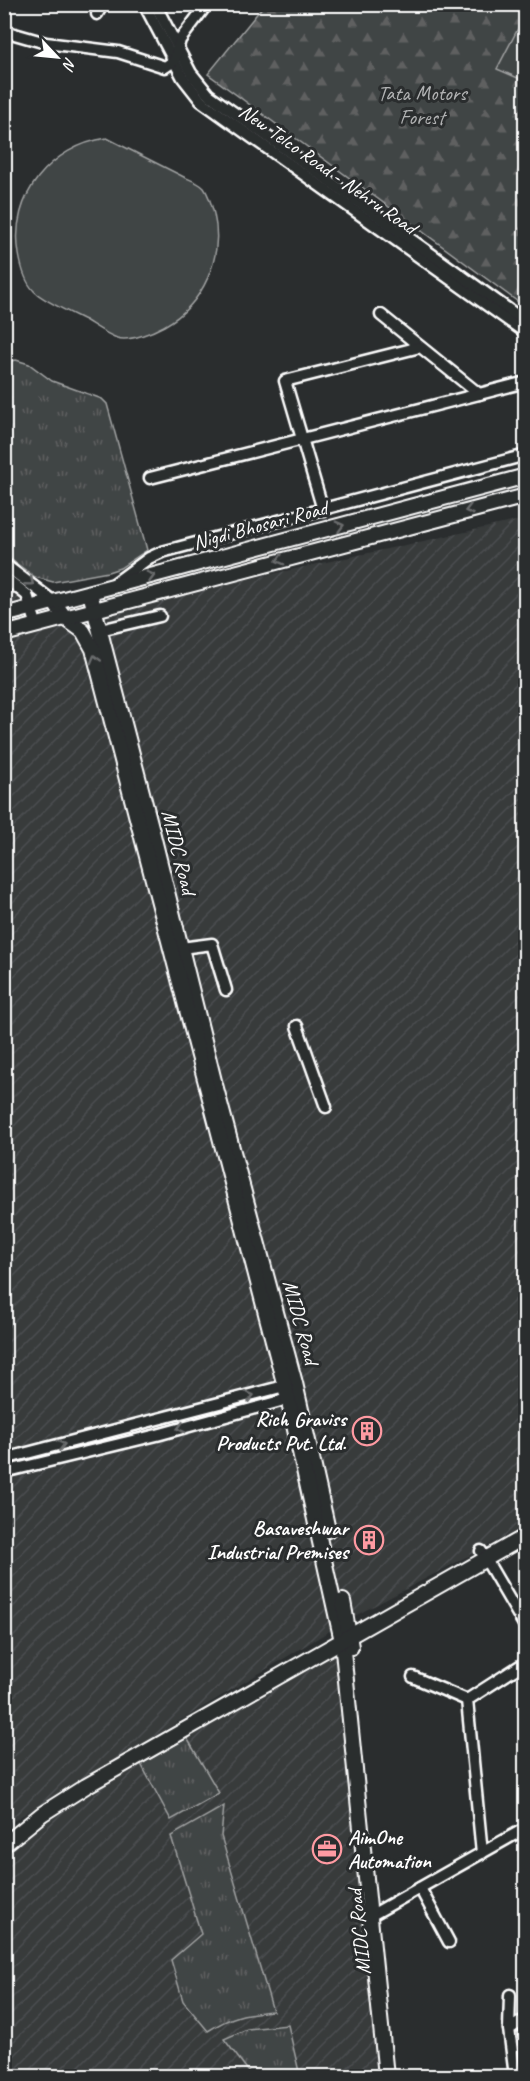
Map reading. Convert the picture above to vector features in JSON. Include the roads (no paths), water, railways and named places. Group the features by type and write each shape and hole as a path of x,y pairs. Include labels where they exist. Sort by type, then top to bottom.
{"main road":[{"name":"Nigdi Bhosari Road","path":"4,615 525,476"},
{"name":"Nigdi Bhosari Road","path":"4,634 525,496"},
{"name":"MIDC Road","path":"90,593 182,948 193,1015 292,1391 345,1634 374,1914 394,2076"},
{"path":"54,602 65,618 83,631 93,649 193,1015"},
{"path":"4,1845 42,1814 86,1786 483,1555 525,1526"},
{"path":"483,1555 525,1536"},
{"path":"4,1833 37,1806 81,1779 345,1634"},
{"name":"MIDC Road","path":"374,1914 386,2076"}],"street":[{"name":"New Telco Road - Nehru Road","path":"144,4 176,56 200,86 216,101 430,259 525,333"},
{"name":"New Telco Road - Nehru Road","path":"154,4 176,56"},
{"path":"4,31 46,43 117,52 162,67 168,66 176,56 180,40 207,4"},
{"name":"New Telco Road - Nehru Road","path":"430,259 525,322"},
{"path":"381,315 479,394"},
{"path":"323,510 285,381 420,346"},
{"path":"150,478 525,382"},
{"path":"110,587 149,558 162,552 525,455"},
{"path":"496,464 502,482"},
{"path":"4,564 54,602"},
{"path":"4,577 27,595 37,626"},
{"path":"100,630 160,615"},
{"path":"182,948 212,944 226,990"},
{"path":"297,1026 326,1107"},
{"path":"4,1459 292,1391"},
{"path":"4,1472 157,1435 292,1391"},
{"path":"483,1555 525,1628"},
{"path":"467,1700 525,1662"},
{"path":"413,1677 467,1700"},
{"path":"467,1700 482,1853"},
{"path":"374,1914 525,1828"},
{"path":"420,1888 449,1942"},
{"path":"510,1995 509,2029 515,2076"},
{"path":"509,2029 525,2019"}],"place":[{"name":"Rich Graviss Products Pvt. Ltd.","path":"367,1431"},
{"name":"Basaveshwar Industrial Premises","path":"369,1540"},
{"name":"AimOne Automation","path":"327,1849"}],"park label":[{"name":"Tata Motors Forest","path":"422,105"}]}
